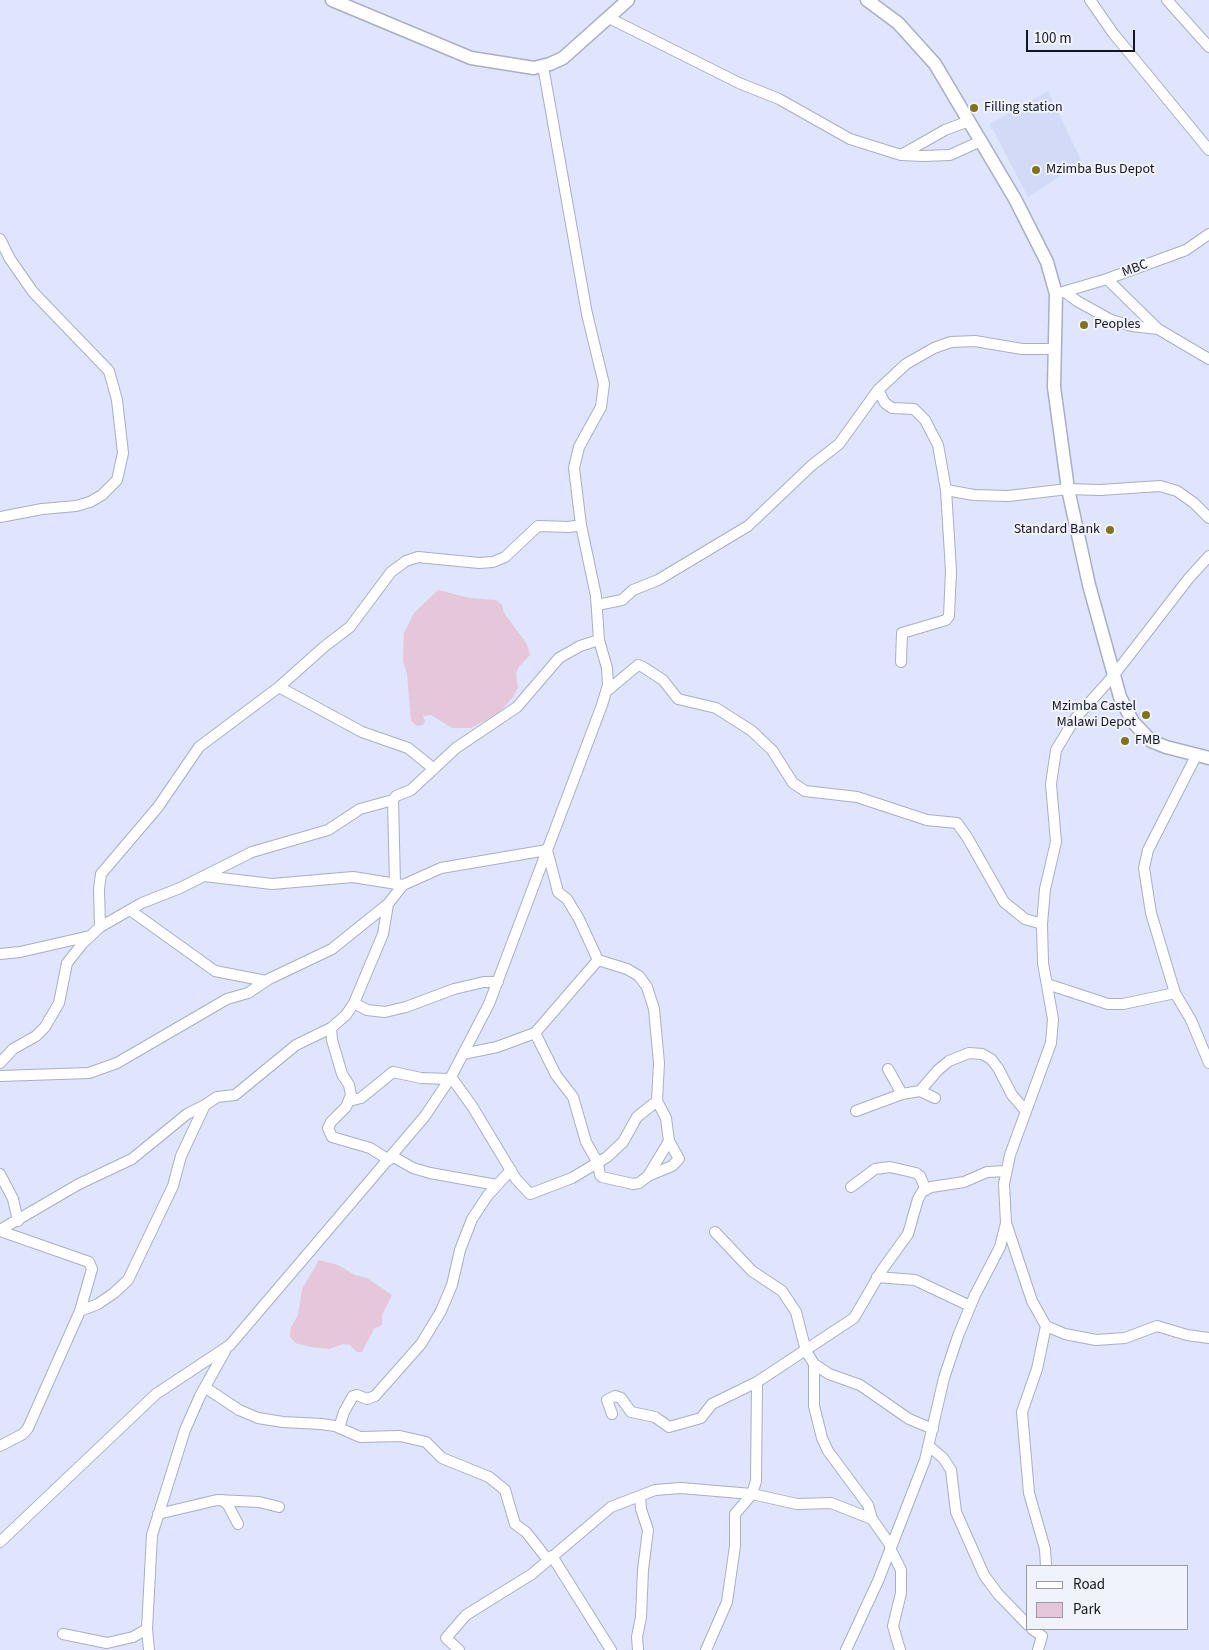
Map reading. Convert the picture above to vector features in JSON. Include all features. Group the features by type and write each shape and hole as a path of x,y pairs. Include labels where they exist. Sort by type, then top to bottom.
{"main road":[{"path":"332,0 471,58 534,68 563,58 628,0"},
{"path":"867,0 898,23 914,38 935,64 1040,246 1061,293 1054,349 1054,387 1068,489 1087,576 1114,675 1126,710 1142,734 1166,747 1203,757"}],"street":[{"path":"1167,0 1209,47"},
{"path":"1092,1 1113,33 1205,138 1209,150"},
{"path":"609,18 739,83 779,99 850,139 901,155 950,155 981,141"},
{"path":"149,1650 147,1629 151,1542 185,1430 221,1356 297,1264 425,1116 451,1078 498,982 607,691 607,668 599,640 596,605 581,525 574,468 576,456 601,408 604,384 587,314 543,66"},
{"path":"901,155 945,130 969,121"},
{"name":"MBC","path":"1061,293 1107,279 1186,250 1209,234"},
{"path":"0,239 10,259 33,292 109,371 117,400 123,452 117,480 102,496 76,506 42,509 0,517"},
{"path":"1107,279 1158,329 1209,359"},
{"path":"1061,293 1111,320 1132,326 1158,329"},
{"path":"596,605 622,600 633,590 658,580 748,526 811,466 839,444 878,390 906,364 934,348 951,342 974,342 1022,349 1054,349"},
{"path":"878,390 885,403 892,408 914,409 925,420 938,445 946,490 951,571 949,616 946,620 902,633 901,662"},
{"path":"946,490 974,495 1008,496 1068,489 1100,490 1160,486 1177,491 1194,503 1209,518"},
{"path":"100,927 99,882 108,866 153,813 199,747 279,688 354,622 385,578 406,562 424,556 479,563 493,562 505,557 538,526 569,527 581,525"},
{"path":"846,1650 891,1547 930,1447 947,1366 970,1306 996,1259 1006,1222 1006,1171 1025,1110 1046,1060 1053,1031 1053,1019 1042,956 1042,924 1044,889 1056,842 1051,784 1056,750 1069,726 1114,675 1174,597 1209,556"},
{"path":"0,1063 13,1049 36,1036 45,1027 59,1003 67,964 100,927 130,910 252,852 328,830 360,809 393,800 417,786 456,748 517,706 559,658 580,646 599,640"},
{"path":"607,691 638,665 663,680 678,699 722,710 760,737 778,757 797,787 812,793 858,797 881,803 926,820 956,823 960,826 1004,902 1026,919 1042,924"},
{"path":"279,688 362,732 408,748 434,769"},
{"path":"1203,757 1148,850 1144,863 1144,879 1175,993 1191,1020 1209,1063"},
{"path":"0,1231 71,1188 132,1159 181,1119 217,1097 235,1094 296,1045 331,1028 346,1015 354,1003 383,934 388,904 399,885 393,800"},
{"path":"203,876 272,884 353,877 399,885 441,868 547,850"},
{"path":"535,1033 556,1074 573,1097 590,1152 598,1163 600,1175 605,1179 633,1184 672,1166 678,1161 669,1141 666,1118 657,1101 659,1063 657,1032 654,1009 646,987 634,972 598,960 582,924 567,899 558,892 547,850"},
{"path":"0,1076 89,1073 101,1070 135,1053 227,1000 254,990 266,981 332,949 388,904"},
{"path":"130,910 215,971 266,981"},
{"path":"0,954 20,952 90,936"},
{"path":"463,1054 497,1047 535,1033 598,960"},
{"path":"354,1003 367,1010 385,1012 406,1007 454,989 484,982 498,982"},
{"path":"1047,984 1108,1004 1123,1004 1175,993"},
{"path":"331,1028 332,1040 342,1074 351,1092 350,1101 329,1126 330,1134 335,1138 370,1148 413,1168 430,1173 497,1185"},
{"path":"920,1091 938,1070 949,1061 964,1055 978,1053 987,1056 998,1068 1012,1096 1025,1110"},
{"path":"888,1069 902,1094"},
{"path":"350,1101 361,1098 393,1072 421,1078 451,1078"},
{"path":"451,1078 472,1106 511,1170 530,1194 572,1178 598,1163 618,1148 637,1117 657,1101"},
{"path":"856,1111 902,1094 920,1091 935,1098"},
{"path":"80,1310 98,1304 128,1280 173,1186 181,1156 205,1105"},
{"path":"648,1176 669,1141"},
{"path":"851,1187 875,1169 890,1167 916,1173 923,1181 926,1190"},
{"path":"339,1428 344,1412 353,1396 358,1395 367,1399 375,1396 421,1344 441,1311 452,1285 460,1250 472,1219 488,1195 511,1170"},
{"path":"612,1414 607,1400 610,1397 618,1396 631,1412 655,1417 670,1428 701,1418 712,1404 757,1382 854,1318 877,1277 908,1234 918,1199 926,1190 936,1185 964,1182 992,1171 1006,1171"},
{"path":"0,1174 13,1199 18,1221"},
{"path":"1006,1222 1034,1306 1046,1326 1064,1334 1096,1340 1125,1338 1157,1326 1187,1335 1209,1338"},
{"path":"0,1231 89,1262 92,1269 80,1310 28,1428 23,1434 0,1446"},
{"path":"715,1232 752,1271 782,1291 796,1312 806,1351 814,1364 829,1374 860,1385 909,1419 933,1429"},
{"path":"877,1277 915,1280 970,1306"},
{"path":"1046,1326 1038,1364 1022,1412 1030,1500 1046,1549 1046,1565"},
{"path":"0,1542 156,1394 230,1345"},
{"path":"814,1364 814,1406 822,1438 828,1451 868,1505 872,1519 891,1547 901,1570 901,1594 893,1626 900,1650"},
{"path":"706,1650 727,1602 735,1546 736,1514 752,1494 756,1482 757,1382"},
{"path":"206,1388 240,1410 258,1418 283,1422 322,1424 339,1428 360,1437 392,1435 422,1440 442,1458 489,1477 506,1491 515,1524 526,1532 550,1558 611,1650"},
{"path":"930,1447 943,1458 951,1470 956,1512 984,1575 998,1594 1026,1623"},
{"path":"459,1650 446,1638 460,1621 532,1574 611,1507 655,1490 671,1488 752,1494 791,1504 831,1504 872,1519"},
{"path":"638,1650 636,1640 641,1617 643,1570 648,1530 641,1509 640,1496"},
{"path":"158,1514 209,1501 222,1500 259,1502 279,1507"},
{"path":"222,1500 228,1505 238,1524"},
{"path":"63,1634 107,1643 133,1637 147,1629"},
{"path":"1038,1650 1043,1632"}],"shaded area":[{"path":"1048,91 1082,162 1028,197 990,124"}],"green space":[{"path":"438,590 470,598 496,600 502,605 504,613 527,644 530,655 518,668 516,674 518,688 513,697 500,712 471,728 452,728 431,715 423,716 425,721 423,725 417,726 411,721 407,674 403,661 404,633 414,613"},
{"path":"319,1260 338,1265 355,1275 367,1278 392,1295 382,1315 382,1325 374,1329 362,1352 357,1352 350,1345 343,1344 329,1349 311,1347 295,1343 290,1337 291,1327 298,1315 302,1289"}],"place":[{"name":"Filling station","path":"974,108"},
{"name":"Mzimba Bus Depot","path":"1036,170"},
{"name":"Peoples","path":"1084,325"},
{"name":"Standard Bank","path":"1110,530"},
{"name":"Mzimba Castel Malawi Depot","path":"1146,715"},
{"name":"FMB","path":"1125,741"}]}
